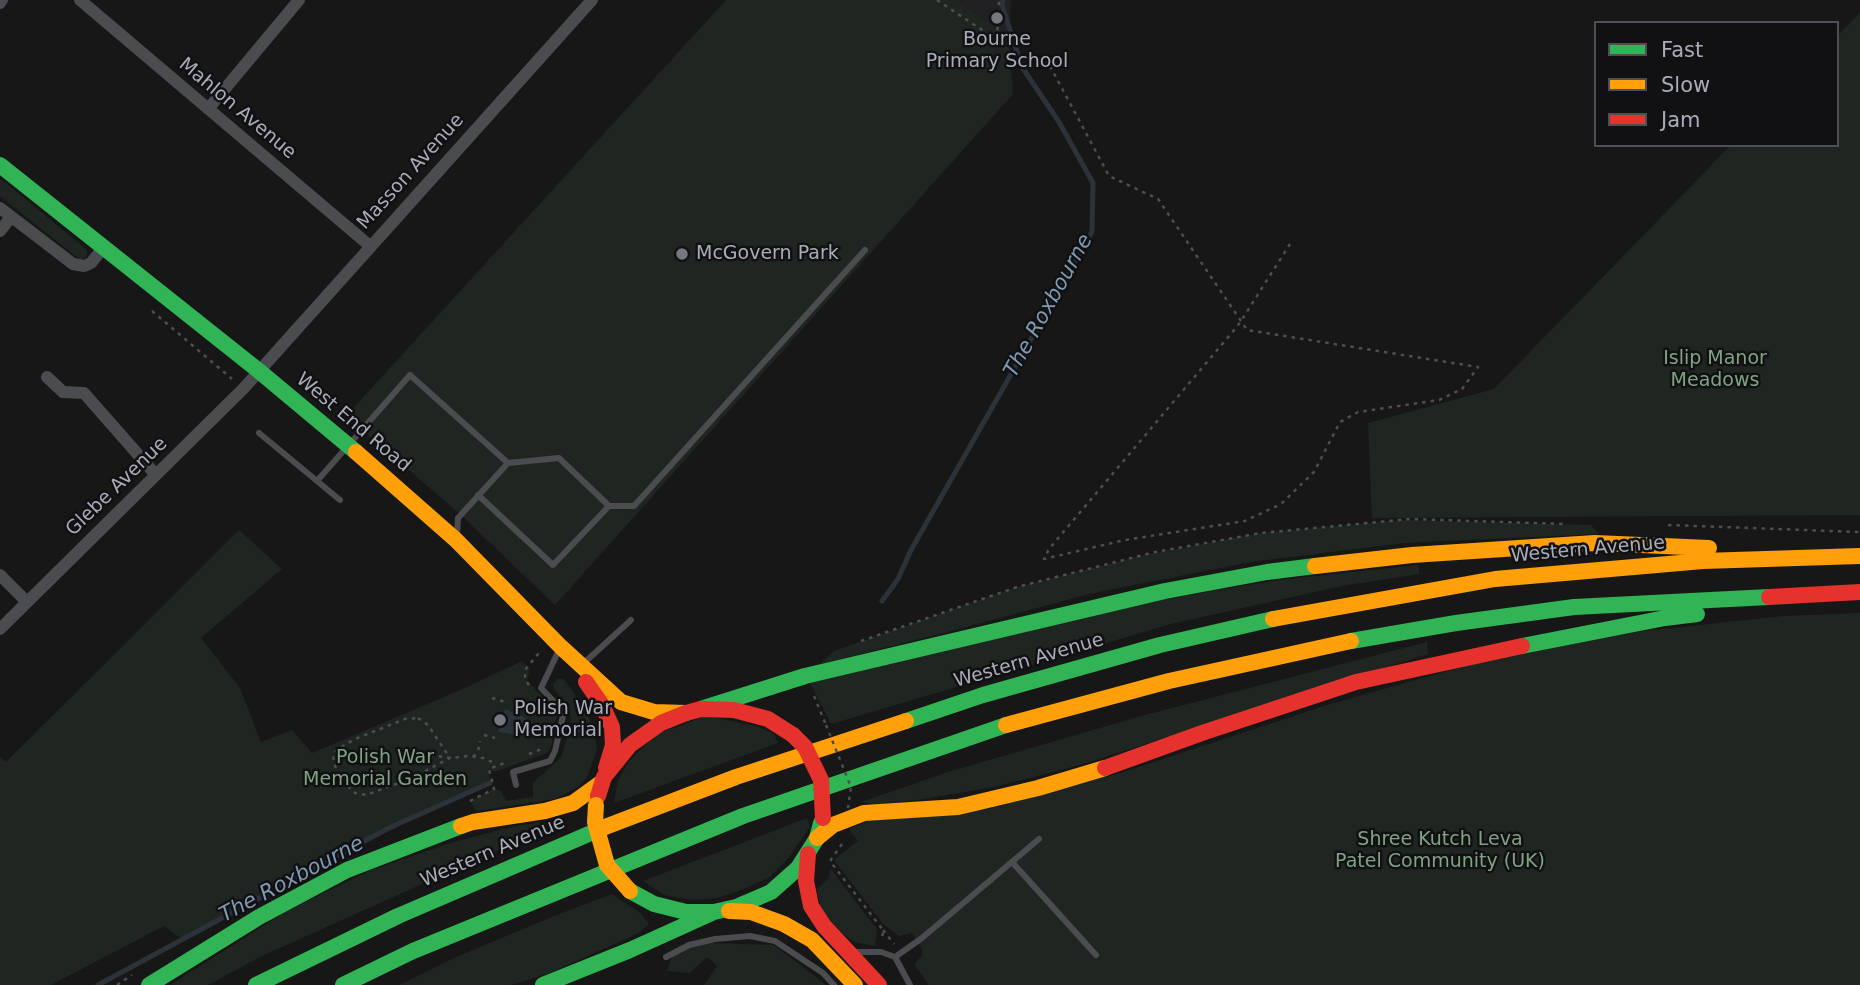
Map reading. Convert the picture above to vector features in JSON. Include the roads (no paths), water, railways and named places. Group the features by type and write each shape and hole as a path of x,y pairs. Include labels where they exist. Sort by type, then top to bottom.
{"main road":[{"name":"West End Road","path":"0,165 259,371 347,445 456,540 561,647 621,702 654,712 694,711"},
{"path":"149,985 259,917 347,870 473,822 545,811 573,803 603,779 630,745 645,733 694,711 805,676 1166,591 1268,572 1412,555 1595,543 1860,555"},
{"name":"Western Avenue","path":"256,985 398,916 523,861 723,782 983,695 1160,645 1294,614 1495,579 1703,561 1860,555"},
{"path":"817,838 833,825 864,813 958,807 1109,768 1202,733 1356,682 1665,618 1860,593"},
{"path":"342,985 413,951 743,816 989,729 1156,684 1324,646 1574,607 1860,593"},
{"name":"West End Road","path":"561,647 602,705 612,727 613,745 603,779"},
{"path":"543,985 718,911 771,892 798,868 817,838 823,817 821,780 804,747 793,735 782,726 755,715 734,710 694,711"},
{"path":"603,779 596,805 596,822 603,854 607,865 630,891 654,904 686,912 751,912 784,924 812,940 855,985"},
{"path":"808,854 806,881 811,906 824,926 879,985"}],"street":[{"name":"Mahlon Avenue","path":"80,0 370,246"},
{"path":"208,109 299,0"},
{"name":"Masson Avenue","path":"259,371 592,0"},
{"path":"0,208 73,264 84,267 91,263 104,247"},
{"path":"0,231 11,217"},
{"name":"Glebe Avenue","path":"0,629 206,427 259,371"},
{"path":"47,377 62,392 84,393 156,475"},
{"path":"0,575 27,603"}],"lane":[{"path":"456,540 458,518 508,463 559,458 609,506 634,506 865,250"},
{"path":"317,481 410,375 508,463"},
{"path":"259,433 340,500"},
{"path":"478,495 553,565 609,506"},
{"path":"581,666 631,620"},
{"path":"516,785 513,772 550,761 555,751 563,716 560,708 541,688 561,647"},
{"path":"895,957 922,938 1039,839"},
{"path":"1012,862 1096,955"},
{"path":"666,957 689,945 715,939 750,936 775,941 823,973 834,985"},
{"path":"850,952 881,952 895,957 910,985"}],"waterway":[{"name":"The Roxbourne","path":"882,601 898,579 911,550 1092,232 1093,183 1059,122 1022,67 1002,5 1003,0"},
{"name":"The Roxbourne","path":"98,985 389,828 490,783"}],"place":[{"name":"Bourne Primary School","path":"997,18"},
{"name":"McGovern Park","path":"682,254"},
{"name":"Polish War Memorial","path":"500,720"}],"park label":[{"name":"Islip Manor Meadows","path":"1715,370"},
{"name":"Polish War Memorial Garden","path":"385,769"},
{"name":"Shree Kutch Leva Patel Community (UK)","path":"1440,851"}]}
